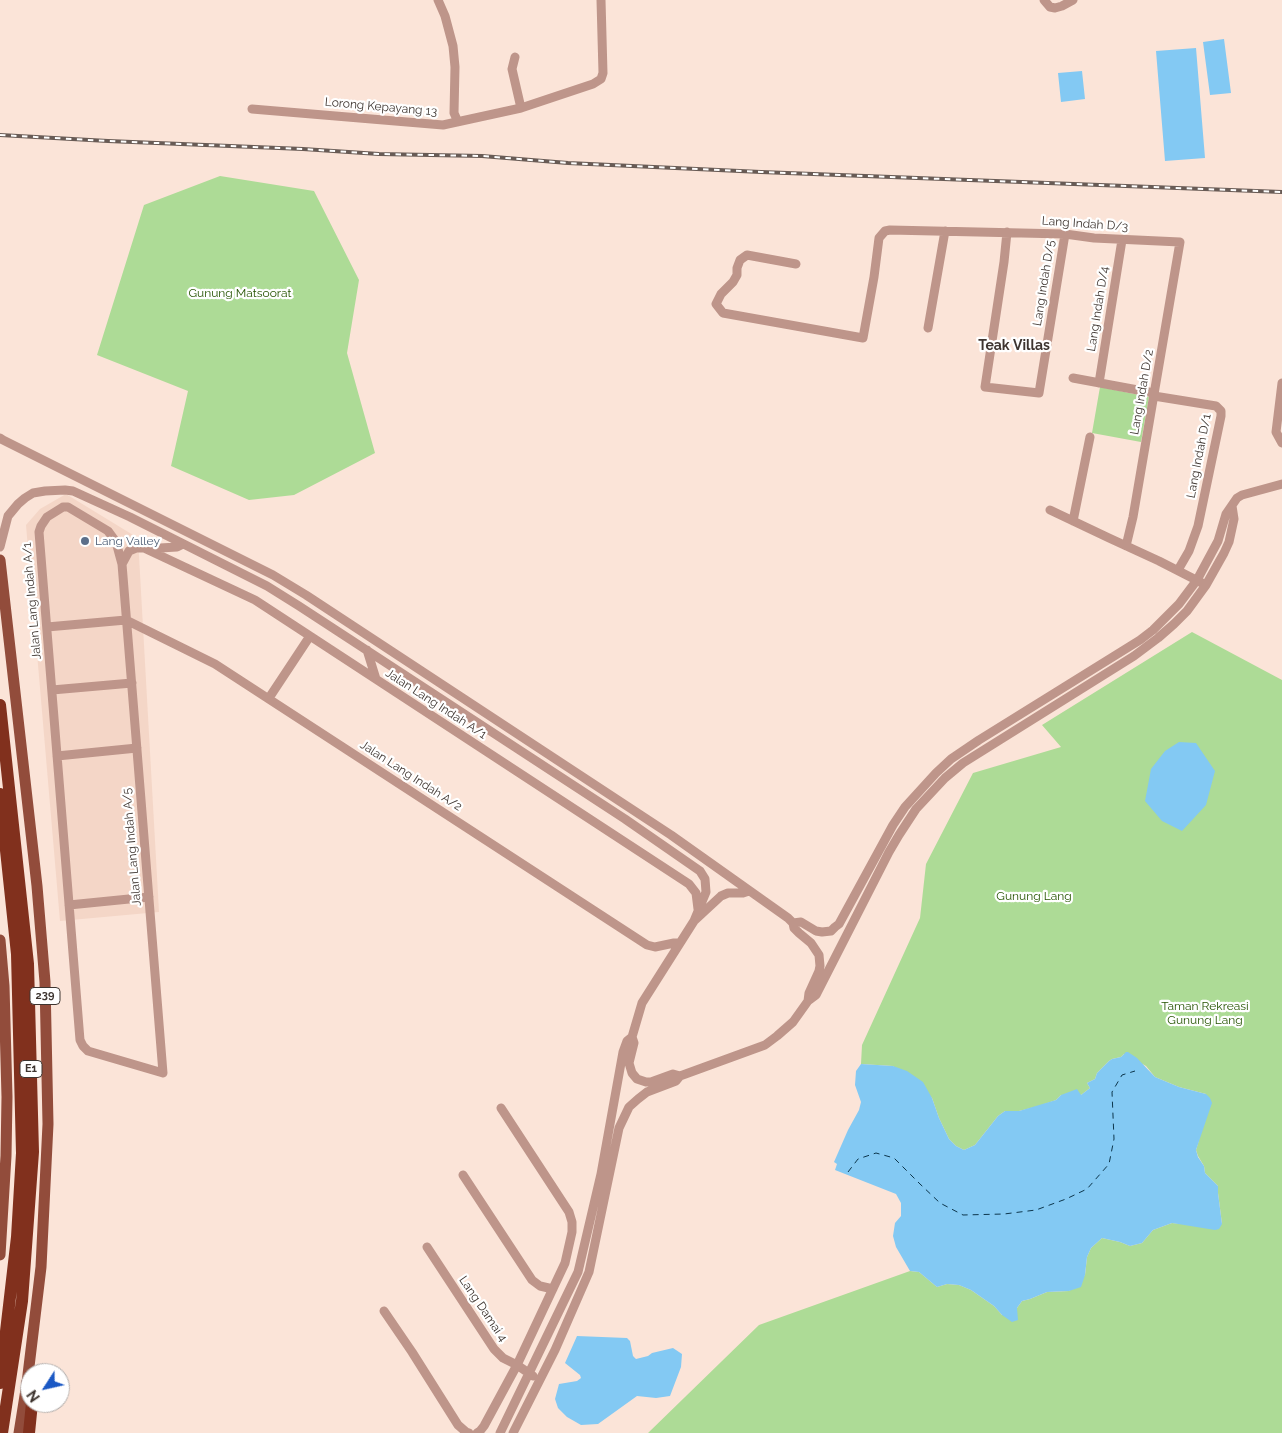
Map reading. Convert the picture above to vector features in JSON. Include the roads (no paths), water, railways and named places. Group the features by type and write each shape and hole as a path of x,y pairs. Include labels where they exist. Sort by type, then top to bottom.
{"highway":[{"name":"E1","path":"0,705 28,964 33,1152 22,1301 2,1433"},
{"name":"E1","path":"0,794 17,954 22,1153 17,1237 0,1383"},
{"path":"29,1433 31,1413"}],"main road":[{"name":"239","path":"0,560 36,876 45,982 48,1124 41,1267 31,1363"},
{"path":"0,940 4,986 7,1097 6,1156 0,1256"},
{"name":"239","path":"19,1433 23,1413"}],"street":[{"path":"438,0 445,16 453,46 455,67 454,112 458,122"},
{"name":"Lorong Kepayang 13","path":"252,109 443,124 521,108 593,84 601,79 603,73 601,0"},
{"path":"1044,0 1050,7 1055,8 1073,0"},
{"path":"515,57 512,69 521,108"},
{"path":"928,328 944,230"},
{"name":"Lang Indah D/3","path":"796,264 747,255 740,260 737,275 721,294 716,304 723,313 863,338 879,238 884,231 988,231 1180,242"},
{"name":"Lang Indah D/5","path":"1007,232 984,387 1039,393 1065,234"},
{"name":"Lang Indah D/4","path":"1099,383 1122,240"},
{"name":"Lang Indah D/2","path":"1126,546 1134,517 1180,242"},
{"path":"1073,378 1154,395"},
{"path":"1282,383 1276,432 1282,443"},
{"name":"Lang Indah D/1","path":"1154,395 1216,406 1221,416 1198,526 1189,551 1178,570"},
{"path":"1073,521 1090,437"},
{"path":"0,438 273,575 671,835 727,874 793,923 798,934 816,949 820,960 819,971 809,993 808,1001"},
{"path":"793,923 801,922 816,931 822,932 831,930 839,924 893,825 905,807 936,773 951,759 978,740 1140,640 1153,630 1197,580 1218,541 1226,514 1237,498 1282,484"},
{"name":"Jalan Lang Indah A/1","path":"0,547 8,516 18,504 33,493 73,491 114,509 267,586 625,819 700,871 705,879 706,892 694,921"},
{"path":"513,1433 555,1350 589,1272 617,1138 626,1112 632,1103 647,1092 675,1081 680,1076 765,1045 793,1022 808,1001 816,995 895,840 916,809 962,763 1134,656 1158,638 1187,611 1206,585 1229,542 1234,519 1232,506"},
{"name":"Jalan Lang Indah A/1","path":"122,564 116,542 108,531 68,507 58,509 47,517 40,526 80,1040 82,1046 88,1051 163,1073"},
{"path":"1050,510 1206,585"},
{"path":"153,551 160,548 177,547 183,544"},
{"name":"Jalan Lang Indah A/1","path":"122,564 128,552 134,548 144,548 255,600 689,884 696,893 698,909"},
{"name":"Jalan Lang Indah A/5","path":"122,564 163,1073"},
{"path":"47,627 126,620"},
{"name":"Jalan Lang Indah A/2","path":"126,620 216,664 647,945 655,947 680,943"},
{"path":"269,698 310,636"},
{"path":"367,650 376,679"},
{"path":"52,690 132,682"},
{"path":"57,756 137,748"},
{"path":"680,1076 673,1074 646,1082 634,1076 629,1067 634,1044 632,1037 642,1003 694,921 720,896 728,893 749,891"},
{"path":"69,905 149,897"},
{"path":"500,1433 578,1272 600,1174 623,1052 627,1041 632,1037"},
{"path":"477,1433 484,1426 553,1289 567,1256 572,1232 569,1212 501,1108"},
{"path":"464,1174 532,1280 540,1286 553,1289"},
{"name":"Lang Damai 4","path":"427,1247 494,1350 503,1358 540,1380"},
{"path":"384,1312 412,1352 458,1425 469,1433"}],"water":[{"path":"1224,39 1231,93 1210,95 1203,42"},
{"path":"1196,48 1205,158 1165,161 1156,51"},
{"path":"1082,71 1085,99 1061,102 1058,73"},
{"path":"1179,742 1196,743 1215,771 1206,805 1182,831 1162,821 1145,801 1151,769 1165,751"},
{"path":"1126,1052 1137,1058 1155,1077 1179,1087 1206,1094 1210,1098 1212,1103 1196,1150 1204,1166 1205,1173 1218,1186 1222,1224 1219,1229 1215,1230 1172,1223 1153,1230 1142,1243 1130,1246 1102,1238 1091,1248 1087,1257 1085,1275 1081,1287 1069,1291 1047,1292 1022,1301 1017,1308 1018,1320 1012,1322 994,1306 971,1290 959,1285 947,1284 937,1287 919,1272 910,1271 896,1247 893,1236 895,1223 901,1216 901,1203 896,1194 835,1170 837,1164 834,1162 861,1102 855,1085 856,1071 861,1064 893,1066 907,1071 923,1082 932,1098 949,1139 956,1146 964,1150 975,1145 998,1116 1005,1111 1019,1111 1056,1100 1061,1095 1077,1089 1081,1095 1090,1088 1087,1083 1095,1079 1097,1073 1109,1061 1121,1057"},
{"path":"577,1336 627,1338 630,1341 633,1356 636,1359 673,1348 682,1354 681,1367 670,1396 656,1398 637,1396 598,1424 581,1425 567,1417 558,1408 555,1399 559,1384 577,1381 581,1378 580,1375 565,1363"}],"railway":[{"path":"0,135 379,154 482,156 568,163 761,172 1282,192"}],"place":[{"name":"Lang Valley","path":"85,541"}],"district":[{"name":"Teak Villas","path":"1014,346"}],"park label":[{"name":"Gunung Matsoorat","path":"240,293"},
{"name":"Gunung Lang","path":"1034,896"},
{"name":"Taman Rekreasi Gunung Lang","path":"1205,1013"}]}
